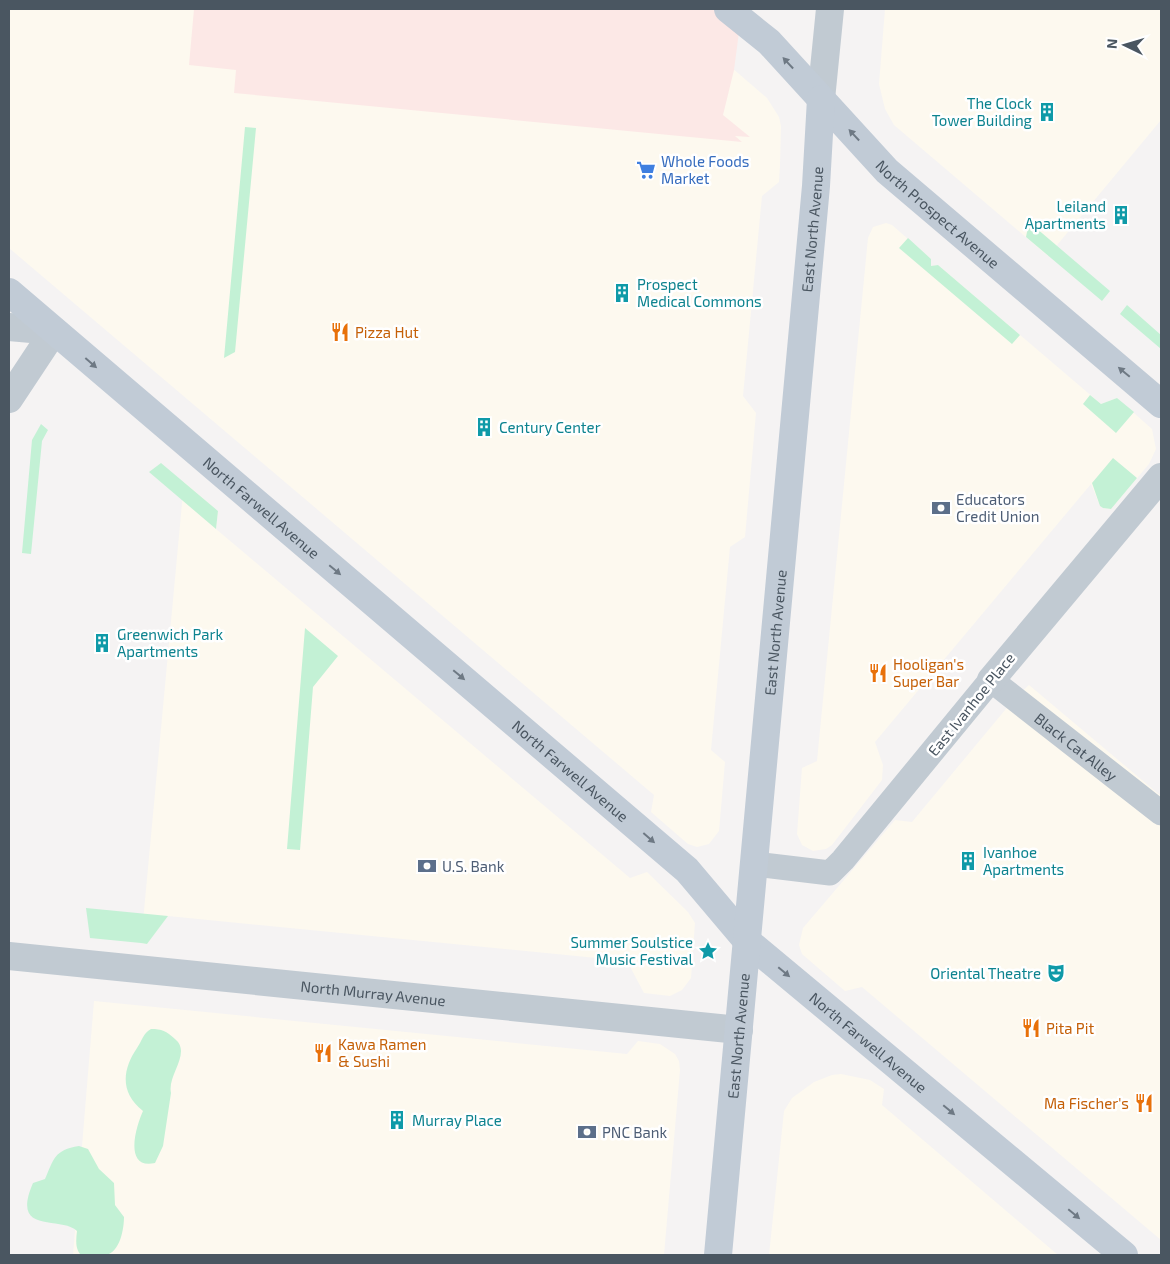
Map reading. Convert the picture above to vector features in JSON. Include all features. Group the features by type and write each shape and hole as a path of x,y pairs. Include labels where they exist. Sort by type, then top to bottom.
{"main road":[{"name":"North Prospect Avenue","path":"728,9 768,42 887,171 1161,404"},
{"name":"East North Avenue","path":"718,1255 816,186 821,99"},
{"name":"North Farwell Avenue","path":"9,292 687,870 747,941 1124,1255"}],"street":[{"name":"East North Avenue","path":"821,99 830,9"},
{"path":"9,327 54,331 9,399"},
{"name":"East Ivanhoe Place","path":"754,864 830,873 843,860 1161,477"},
{"name":"Black Cat Alley","path":"991,680 1161,813"},
{"name":"North Murray Avenue","path":"9,956 739,1030"}],"shaded area":[{"path":"9,9 640,9 695,36 767,98 779,117 781,126 779,182 762,196 743,396 756,413 745,537 730,547 711,750 725,762 719,831 709,844 697,847 688,844 651,812 654,795 9,248"},
{"path":"194,9 742,9 734,70 723,115 750,137 735,136 742,142 234,93 236,70 189,65"},
{"name":"The Clock Tower Building","path":"885,9 1161,9 1161,120 1048,256 894,125 885,109 879,84"},
{"path":"886,223 892,225 931,259 931,266 938,265 1101,404 1117,398 1152,429 1156,449 1149,464 1111,509 1100,506 1091,484 875,742 883,765 882,780 832,845 826,849 813,851 802,845 797,834 802,768 817,761 868,238 873,227"},
{"path":"184,482 218,511 216,529 630,878 647,872 688,912 695,923 691,978 682,990 670,996 644,993 627,961 168,916 147,944 141,943"},
{"path":"1029,685 1161,796 1161,1240 862,987 845,991 802,954 799,945 803,928 895,820 912,822 1015,698"},
{"path":"94,1001 627,1054 638,1041 660,1044 675,1054 679,1061 680,1070 664,1255 73,1255"},
{"path":"841,1074 870,1080 884,1089 882,1105 1058,1255 769,1255 784,1111 792,1098 814,1082 832,1075"}],"green space":[{"path":"245,127 256,128 235,352 224,358"},
{"path":"1029,222 1110,291 1102,301 1026,237"},
{"path":"908,238 931,259 931,266 938,265 1020,335 1012,344 899,248"},
{"path":"1127,305 1161,335 1161,349 1120,314"},
{"path":"1090,395 1101,404 1117,398 1134,412 1116,433 1083,404"},
{"path":"41,424 48,430 42,441 31,554 22,553 32,440"},
{"path":"1113,458 1137,478 1111,509 1100,506 1092,483"},
{"path":"161,463 218,511 216,529 149,472"},
{"path":"305,628 338,656 313,687 300,850 287,849"},
{"path":"86,908 168,916 147,944 90,938"},
{"path":"151,1029 161,1030 169,1034 180,1045 181,1051 172,1079 163,1146 155,1163 145,1163 139,1160 135,1154 134,1145 137,1126 143,1111 130,1097 127,1089 126,1073 132,1056 144,1035"},
{"path":"79,1146 88,1149 99,1169 114,1183 115,1205 124,1217 122,1234 118,1245 111,1253 106,1255 81,1255 76,1241 77,1231 60,1224 40,1221 28,1211 28,1200 33,1183 45,1179 56,1156 64,1150"}],"place":[{"name":"The Clock Tower Building","path":"1047,112"},
{"name":"Whole Foods Market","path":"646,170"},
{"name":"Leiland Apartments","path":"1121,215"},
{"name":"Prospect Medical Commons","path":"622,293"},
{"name":"Pizza Hut","path":"340,332"},
{"name":"Century Center","path":"484,427"},
{"name":"Educators Credit Union","path":"941,508"},
{"name":"Greenwich Park Apartments","path":"102,643"},
{"name":"Hooligan's Super Bar","path":"878,673"},
{"name":"Ivanhoe Apartments","path":"968,861"},
{"name":"U.S. Bank","path":"427,866"},
{"name":"Summer Soulstice Music Festival","path":"708,951"},
{"name":"Oriental Theatre","path":"1056,973"},
{"name":"Pita Pit","path":"1031,1028"},
{"name":"Kawa Ramen & Sushi","path":"323,1053"},
{"name":"Ma Fischer's","path":"1144,1103"},
{"name":"Murray Place","path":"397,1120"},
{"name":"PNC Bank","path":"587,1132"}]}
